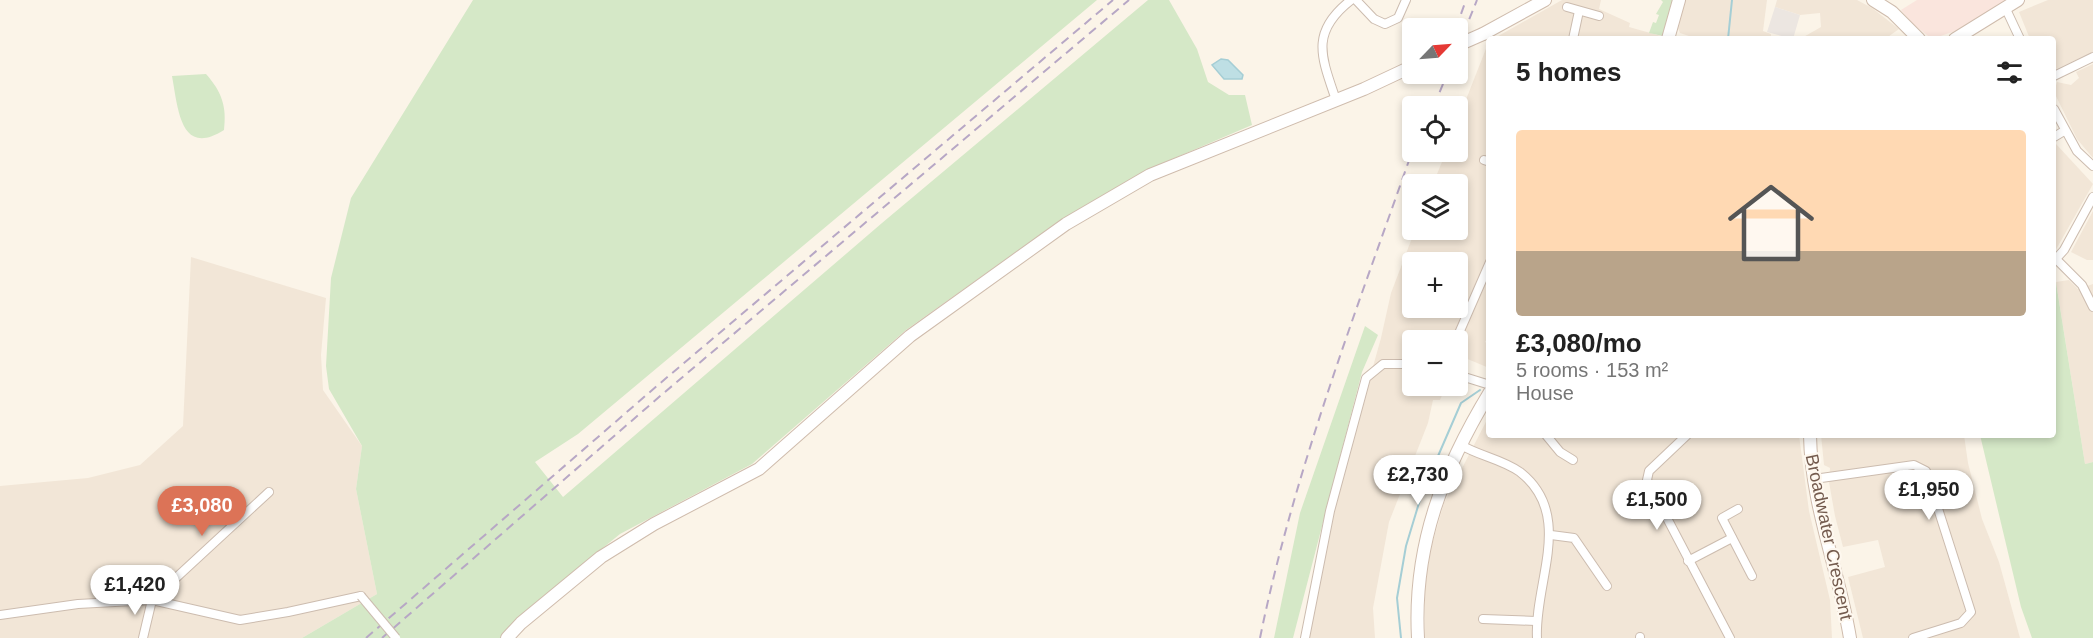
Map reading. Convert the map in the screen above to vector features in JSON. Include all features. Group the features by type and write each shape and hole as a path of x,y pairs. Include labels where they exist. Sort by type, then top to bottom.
{"main road":[{"path":"1468,41 1545,0"},
{"path":"1670,36 1679,0"},
{"path":"1873,0 1892,12 1916,36"},
{"path":"1960,36 2018,0"},
{"path":"507,638 564,587 602,557 654,524 759,469 917,330 1066,224 1150,175 1402,71"},
{"path":"1418,638 1416,593 1434,503 1486,398"},
{"name":"Broadwater Crescent","path":"1810,438 1814,479 1850,638"}],"street":[{"path":"1336,100 1324,57 1324,27 1332,15 1351,0"},
{"path":"1356,0 1374,19 1385,24 1398,18 1406,0"},
{"path":"1567,7 1599,16"},
{"path":"2005,7 2019,36"},
{"path":"1574,36 1580,11"},
{"path":"2056,75 2093,57"},
{"path":"2056,113 2077,151 2093,166"},
{"path":"2056,136 2064,131"},
{"path":"2056,258 2093,197"},
{"path":"2056,261 2082,285 2093,307"},
{"path":"1460,330 1486,271"},
{"path":"1305,638 1330,511 1366,378 1383,364 1402,364"},
{"path":"1468,380 1486,390"},
{"path":"1548,438 1560,452 1573,460"},
{"path":"1684,438 1649,471 1647,480 1730,638"},
{"path":"1461,445 1502,462 1529,481 1544,503 1551,535 1536,621 1538,638"},
{"path":"1814,479 1914,465 1926,471 1971,608 1964,621 1912,638"},
{"path":"143,638 152,600 269,492"},
{"path":"1738,509 1722,518 1752,576"},
{"path":"1551,535 1574,538 1598,580 1607,586"},
{"path":"1688,561 1732,537"},
{"path":"0,615 78,604 152,600 240,620 361,596 396,638"},
{"path":"1483,619 1493,624 1536,621"}],"shaded area":[{"path":"1562,0 1601,0 1599,9 1630,23 1629,27 1661,36 1498,36"},
{"path":"1684,0 1767,0 1763,31 1771,36 1689,36 1680,33 1677,26"},
{"path":"1777,0 1857,0 1872,8 1899,29 1889,36 1805,36 1821,27 1820,13 1800,15 1775,7"},
{"path":"1917,0 2007,0 1955,31 1941,36 1928,36 1913,24 1901,10"},
{"path":"2048,0 2093,0 2093,52 2056,69 2056,36 2029,36 2019,12"},
{"path":"1775,7 1800,15 1794,36 1767,32"},
{"path":"1486,49 1486,367 1468,359 1468,330 1402,330 1402,396 1442,396 1440,400 1433,400 1428,423 1389,522 1373,608 1375,638 1306,638 1334,506 1381,338 1391,293 1402,264 1402,318 1468,318 1468,252 1407,252 1411,240 1468,240 1468,174 1437,174 1442,162 1468,162 1467,96"},
{"path":"2093,64 2093,158 2077,139 2056,96 2057,82 2071,85 2079,78 2076,72"},
{"path":"2056,144 2093,184 2056,249"},
{"path":"2093,211 2093,260 2087,260 2071,252"},
{"path":"191,257 326,298 321,355 323,390 362,446 356,489 377,594 302,638 0,638 0,486 88,478 140,465 183,426"},
{"path":"2069,280 2078,289 2093,284 2093,462 2085,464 2056,282"},
{"path":"1486,422 1486,438 1799,438 1809,511 1830,600 1832,638 1425,638 1425,585 1431,548 1444,503"},
{"path":"1821,438 1964,438 1968,463 1982,519 1999,562 2020,638 1863,638 1848,577 1885,567 1878,540 1843,547 1829,482 1830,468 1824,465"}],"green space":[{"path":"473,0 1097,0 578,434 535,462 563,497 882,223 1148,0 1169,0 1197,49 1208,82 1229,95 1245,95 1252,125 1149,169 1064,218 906,330 752,464 620,534 534,604 500,638 302,638 377,594 356,489 362,446 329,389 326,366 331,278 351,198"},
{"path":"1661,0 1676,0 1668,36 1649,33 1653,22 1656,23 1659,15 1656,14 1663,2"},
{"path":"206,74 222,100 225,114 224,130 209,137 198,138 190,134 179,115 172,76"},
{"path":"2056,283 2085,464 2093,462 2093,638 2032,638 2021,607 1981,438 2056,438"},
{"path":"1365,326 1378,335 1362,372 1293,638 1274,638 1300,513"}],"water":[{"path":"1221,59 1228,60 1243,75 1242,79 1224,79 1212,65"}],"waterway":[{"path":"1728,36 1732,0"},
{"path":"1401,638 1397,598 1406,546 1422,493 1461,403 1480,390"}],"railway":[{"path":"366,638 658,385 1113,0"},
{"path":"382,638 659,397 1129,0"},
{"path":"1460,18 1466,0"},
{"path":"1468,22 1477,0"},
{"path":"1438,96 1443,84"},
{"path":"1260,638 1290,514 1328,391 1408,162"}]}
